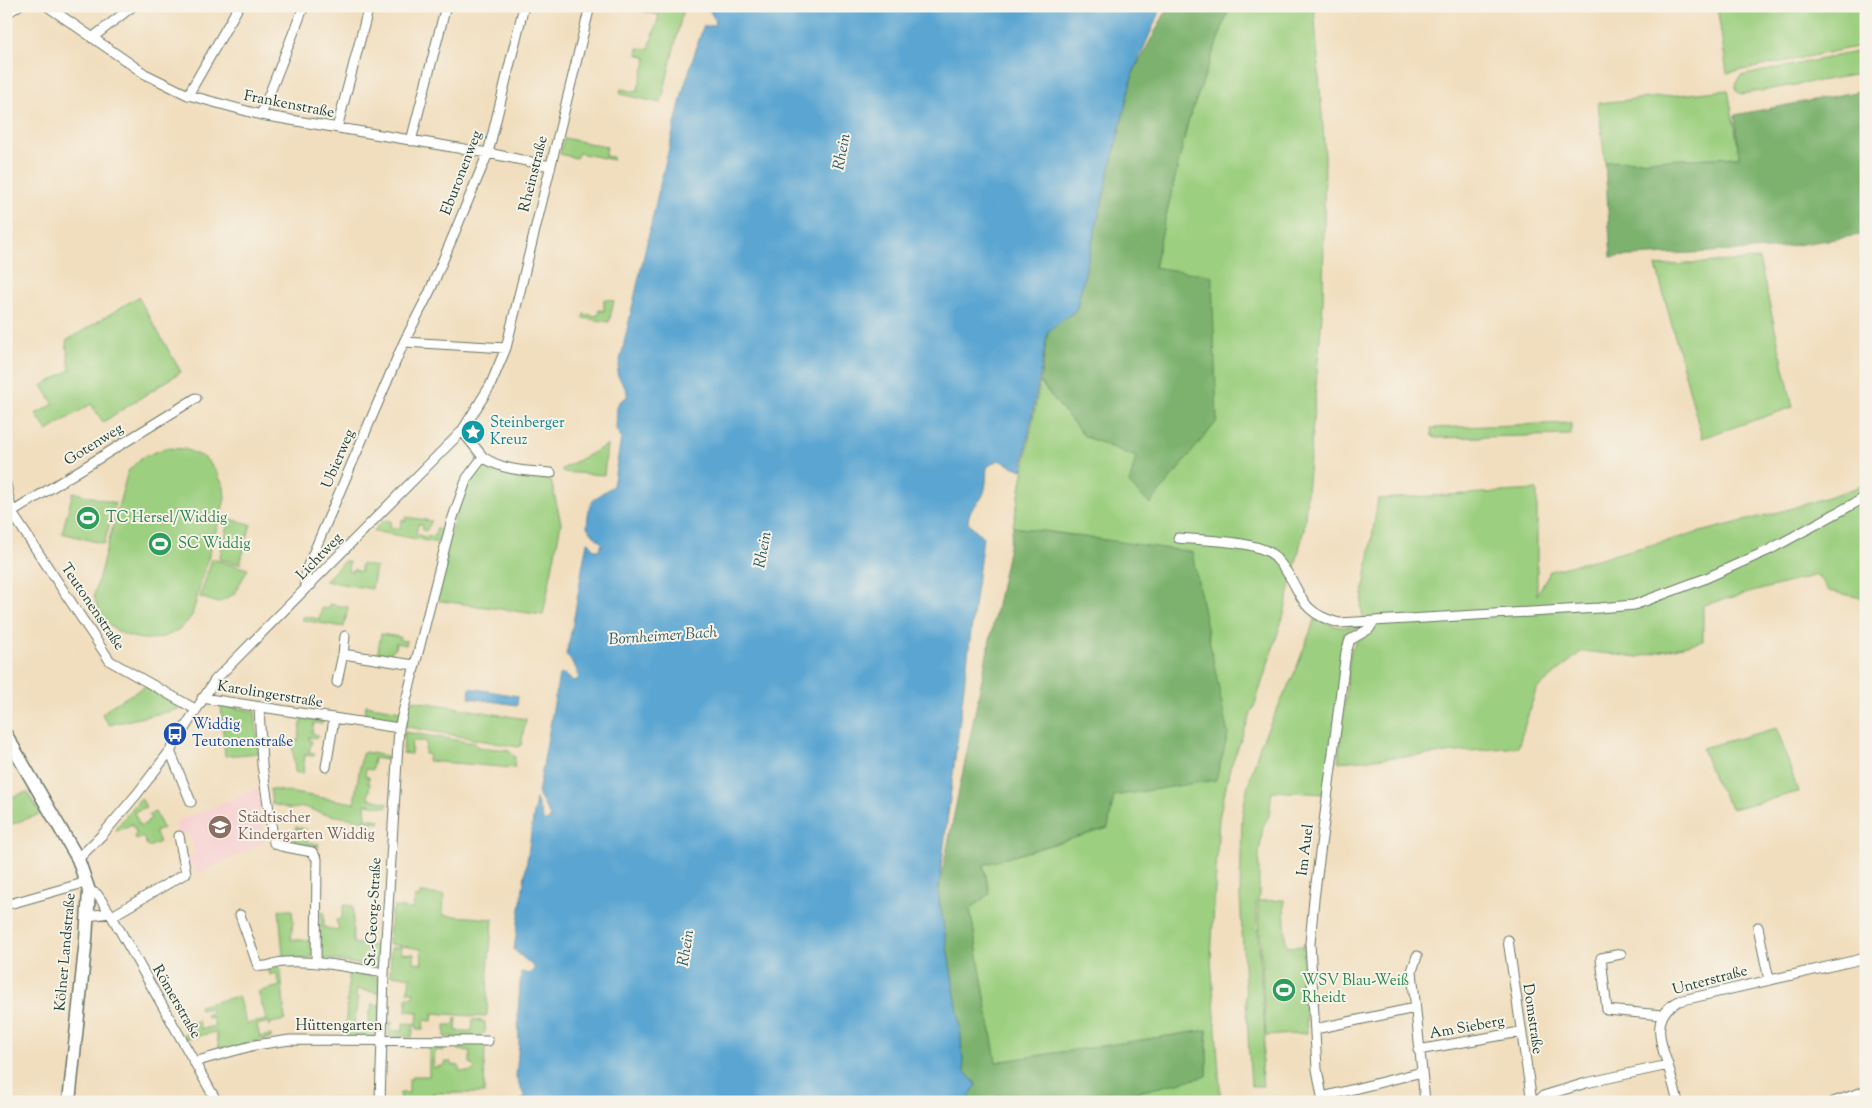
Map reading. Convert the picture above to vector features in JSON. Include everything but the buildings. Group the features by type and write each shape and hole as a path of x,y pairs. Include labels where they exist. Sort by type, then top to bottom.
{"main road":[{"name":"Kölner Landstraße","path":"6,735 78,859 88,886 88,916 69,1102"}],"street":[{"path":"6,14 18,6"},
{"name":"Frankenstraße","path":"47,6 145,74 188,95 261,115 488,153 550,166"},
{"path":"92,38 133,6"},
{"path":"188,95 239,6"},
{"path":"261,115 304,6"},
{"path":"337,128 369,6"},
{"path":"411,141 446,6"},
{"name":"Eburonenweg","path":"404,342 430,291 488,153 524,6"},
{"name":"Rheinstraße","path":"506,348 590,6"},
{"path":"404,342 506,348"},
{"name":"Ubierweg","path":"312,585 305,583 307,568 404,342"},
{"name":"Lichtweg","path":"78,859 103,834 170,751 215,680 312,585 462,431 490,386 506,348"},
{"name":"Gotenweg","path":"9,514 196,398"},
{"path":"462,431 483,457 499,466 523,471 550,472"},
{"name":"St.-Georg-Straße","path":"380,1102 384,973 399,728 451,523 467,478 483,457"},
{"name":"Teutonenstraße","path":"6,484 9,514 110,661 195,709"},
{"path":"1178,538 1251,546 1271,553 1285,569 1302,601 1313,613 1323,619 1339,622 1374,621 1634,605 1704,579 1769,550 1866,496"},
{"name":"Im Auel","path":"1374,621 1369,629 1350,640 1343,669 1311,936 1317,1068 1323,1099 1422,1072"},
{"path":"337,682 345,636"},
{"path":"343,654 414,665"},
{"name":"Karolingerstraße","path":"202,698 399,728"},
{"path":"259,707 262,765 274,843 312,852 317,859 316,963"},
{"name":"Karolingerstraße","path":"326,768 334,719"},
{"path":"170,751 191,802"},
{"path":"88,916 111,914 186,873 179,836"},
{"path":"6,905 88,886"},
{"name":"Römerstraße","path":"88,886 97,894 111,914 217,1102"},
{"path":"240,916 258,966 263,967 282,962 316,963 384,973"},
{"path":"1758,927 1769,980"},
{"name":"Domstraße","path":"1508,940 1520,1032 1532,1102"},
{"path":"1622,954 1601,958 1607,1010 1662,1015"},
{"path":"1417,956 1412,971 1418,1050 1425,1102"},
{"name":"Unterstraße","path":"1678,1102 1663,1050 1662,1015 1666,1008 1679,1001 1866,958"},
{"path":"1315,1029 1415,1008"},
{"name":"Am Sieberg","path":"1418,1050 1520,1032"},
{"name":"Hüttengarten","path":"194,1062 255,1045 290,1040 488,1041"},
{"path":"1538,1102 1542,1096 1586,1083 1668,1065"},
{"path":"1833,1102 1866,1091"}],"shaded area":[{"name":"Städtischer Kindergarten Widdig","path":"259,788 264,843 197,874 193,864 187,866 186,859 196,853 188,833 179,836 176,822"}],"green space":[{"path":"661,6 684,6 661,103 620,94 621,89 637,92 647,58 637,54 638,48 649,49 658,20 659,15 643,11 644,7 659,11"},
{"path":"1169,6 1230,6 1188,122 1154,267 1212,276 1217,421 1150,504 1129,484 1136,457 1084,436 1040,382 1048,331 1076,310 1133,73"},
{"path":"1230,6 1314,6 1325,156 1323,302 1304,529 1284,614 1256,701 1230,768 1219,818 1211,958 1221,1102 1095,1102 1207,1076 1207,1030 996,1062 970,909 990,893 983,865 1107,828 1075,535 1013,527 1040,382 1084,436 1136,457 1150,504 1154,267 1188,122"},
{"path":"1717,6 1866,6 1866,45 1727,73"},
{"path":"1866,50 1866,73 1742,94 1736,91 1736,83 1740,76"},
{"path":"1728,90 1740,157 1605,162 1598,103"},
{"path":"1866,90 1866,234 1770,249 1611,257 1605,162 1739,157 1735,115"},
{"path":"564,138 607,147 605,156 613,157 613,160 579,153 576,158 560,154"},
{"path":"1759,259 1793,407 1702,438 1656,266"},
{"path":"138,297 181,372 103,422 91,404 47,431 36,414 54,404 42,386 70,370 66,341"},
{"path":"604,299 614,301 609,322 583,318 584,314 598,316 599,310 604,311"},
{"path":"1571,423 1571,435 1436,438 1432,436 1431,428"},
{"path":"607,445 604,475 562,472 562,469"},
{"name":"SC Widdig","path":"165,448 185,449 205,458 215,469 224,487 225,499 192,615 181,628 167,636 152,639 136,638 121,633 109,624 99,611 94,595 128,471 141,458"},
{"path":"487,467 505,473 551,480 561,523 543,615 435,600 455,518 465,488 474,474"},
{"path":"1866,482 1866,599 1829,591 1817,575 1703,605 1703,641 1638,657 1582,651 1536,690 1518,747 1338,762 1350,653 1362,630 1344,634 1343,637 1347,640 1325,794 1272,791 1269,816 1263,826 1259,855 1259,898 1256,903 1265,1037 1261,1068 1263,1086 1251,1086 1240,896 1242,817 1247,789 1260,745 1294,674 1315,619 1339,627 1363,627 1365,625 1361,607 1378,499 1537,490 1537,595 1550,571 1786,510 1853,489"},
{"name":"TC Hersel/Widdig","path":"73,492 115,503 104,544 62,533"},
{"path":"406,517 432,521 426,531 422,530 423,525 418,524 416,534 425,537 435,535 436,529 442,530 439,543 373,531 384,520 391,521 390,527 400,529 402,520 406,521"},
{"path":"230,519 251,524 240,564 219,559"},
{"path":"1013,527 1192,552 1228,735 1216,780 1114,796 1108,828 983,865 990,893 970,909 996,1062 1207,1030 1207,1076 1095,1102 971,1102 969,1096 977,1085 964,1071 959,1019 938,893"},
{"path":"212,559 248,569 234,594 218,603 200,597"},
{"path":"344,561 349,562 348,571 352,572 353,569 361,572 361,564 376,567 372,589 325,581"},
{"path":"329,604 348,607 344,627 302,620 304,616 319,619 322,608 328,609"},
{"path":"381,634 400,637 400,640 407,641 406,645 396,643 395,649 393,649 388,658 377,657"},
{"path":"146,686 179,706 179,709 109,725 102,714 111,706"},
{"path":"410,700 526,719 521,745 518,747 403,726"},
{"path":"366,705 401,711 399,720 395,724 364,719"},
{"path":"221,706 255,711 259,753 225,756"},
{"path":"302,718 323,721 322,724 314,723 312,733 318,735 317,738 309,737 309,740 312,741 309,752 315,753 314,756 305,755 303,774 295,772 292,741 298,741"},
{"path":"1777,728 1798,792 1732,809 1713,778 1702,748"},
{"path":"404,732 475,743 477,747 508,750 515,757 514,768 428,761 429,754 425,754 426,741 412,741 411,754 403,753"},
{"path":"365,752 387,756 387,760 374,758 372,770 366,769 365,776 369,777 368,783 370,783 368,798 388,803 387,807 365,804 366,818 380,820 379,823 324,814 304,807 291,809 272,804 270,789 354,803 362,754"},
{"path":"27,792 41,814 6,826 6,799"},
{"path":"141,798 146,807 134,812 140,826 147,823 151,819 149,815 155,812 163,828 155,832 160,842 148,847 143,837 137,840 134,836 137,834 132,824 117,831 116,828"},
{"path":"296,827 306,829 305,832 309,833 307,842 319,844 318,848 293,843"},
{"path":"420,893 444,895 443,915 493,919 488,968 487,1015 485,1017 433,1013 432,1021 424,1020 423,1029 417,1029 417,1026 414,1025 412,1037 389,1037 388,1022 392,1022 391,1029 394,1031 403,1031 403,1023 417,1024 418,1012 406,1011 407,997 413,997 414,992 407,992 411,977 390,975 391,948 401,947 401,953 414,954 414,962 422,963 421,949 389,944 391,911 394,911 394,907 413,909 415,896 420,897"},
{"name":"WSV Blau-Weiß Rheidt","path":"1284,900 1286,947 1303,946 1307,1033 1266,1036 1258,901"},
{"path":"344,905 353,906 353,943 384,947 380,968 320,958 321,912 324,912 324,927 336,931 339,929 336,920 341,919"},
{"path":"279,910 292,910 291,940 313,940 310,959 285,958 283,955"},
{"path":"279,967 281,970 285,1020 271,1023 270,1026 269,1022 257,1025 260,1037 271,1035 271,1038 223,1051 222,1047 219,1047 216,1032 185,1039 183,1034 190,1033 188,1024 198,1021 201,1029 215,1026 212,1017 207,1018 206,1015 211,1013 210,1008 200,1010 199,1006 238,996 246,1024 267,1020 258,992 280,986 276,973 270,975 268,969"},
{"path":"349,972 380,978 382,994 357,989 356,998 358,998 354,1026 368,1028 369,1011 371,1011 372,1004 381,1005 379,1034 375,1037 345,1037"},
{"path":"455,1018 457,1018 456,1031 472,1031 473,1019 485,1022 485,1032 480,1037 445,1037 445,1025 454,1025"},
{"path":"429,1042 444,1042 444,1051 437,1050 434,1054 433,1068 445,1065 445,1062 451,1062 452,1065 459,1066 459,1071 471,1072 475,1068 470,1063 470,1051 459,1050 459,1042 485,1045 484,1093 433,1093 432,1102 400,1102 400,1093 409,1093 409,1079 412,1079 412,1076 429,1076"}],"water":[{"path":"707,6 1162,6 1133,73 1076,310 1048,331 1022,470 998,460 987,467 984,492 972,510 968,522 983,537 938,893 959,1019 964,1071 977,1085 969,1096 971,1102 517,1102 523,1099 524,1095 516,1077 521,972 529,974 535,968 514,950 536,799 544,822 551,818 538,794 559,675 564,674 573,681 579,679 576,668 566,654 587,543 589,542 595,550 599,550 602,544 587,527 589,511 592,502 613,486 621,438 616,429 617,408 619,402 627,397 627,391 617,374 684,87 703,27 714,25 715,20"},
{"path":"470,688 518,696 517,705 469,698"}],"place":[{"name":"Steinberger Kreuz","path":"473,432"},
{"name":"TC Hersel/Widdig","path":"88,518"},
{"name":"SC Widdig","path":"160,544"},
{"name":"Widdig Teutonenstraße","path":"175,734"},
{"name":"Städtischer Kindergarten Widdig","path":"220,827"},
{"name":"WSV Blau-Weiß Rheidt","path":"1284,990"}],"water label":[{"name":"Rhein","path":"843,152"},
{"name":"Rhein","path":"764,550"},
{"name":"Bornheimer Bach","path":"663,637"},
{"name":"Rhein","path":"687,948"}]}
